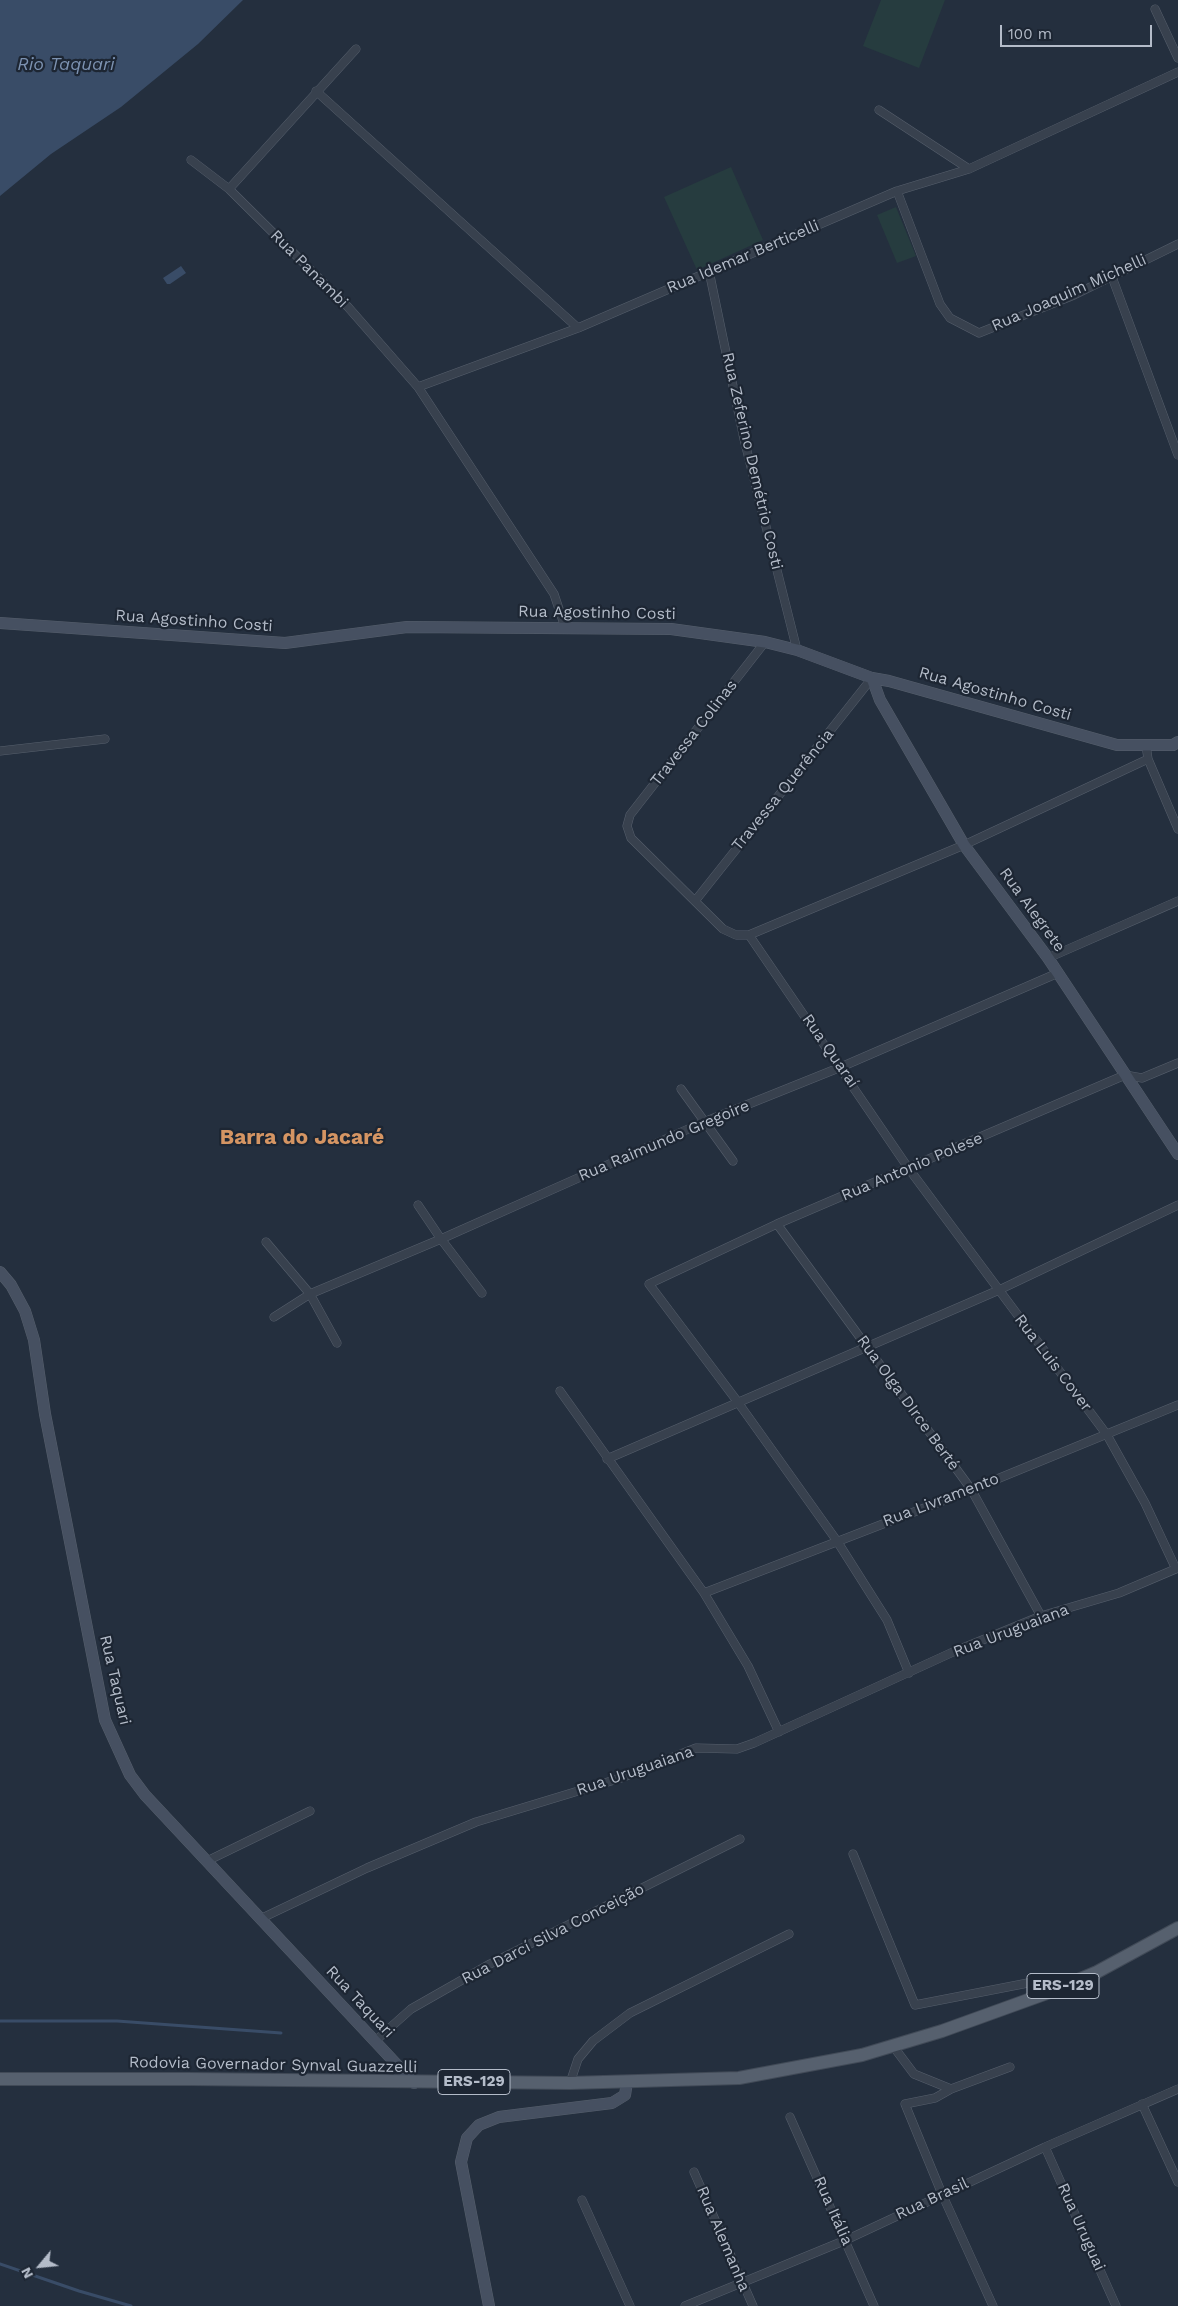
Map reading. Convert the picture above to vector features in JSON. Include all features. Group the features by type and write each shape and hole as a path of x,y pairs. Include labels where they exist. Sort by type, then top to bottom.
{"main road":[{"name":"Rodovia Governador Synval Guazzelli","path":"0,2080 190,2079 414,2083 570,2083 739,2078 862,2055 942,2031 1050,1992 1097,1972 1178,1928"}],"street":[{"path":"1155,9 1178,58"},
{"path":"229,189 356,49"},
{"name":"Rua Idemar Berticelli","path":"418,387 578,328 897,191 969,169 1178,72"},
{"path":"316,92 578,328"},
{"path":"879,110 969,169"},
{"name":"Rua Panambi","path":"191,160 229,189 348,307 418,387 554,594 565,627"},
{"name":"Rua Joaquim Michelli","path":"897,191 940,304 950,318 979,333 1074,295 1178,244"},
{"name":"Rua Zeferino Demétrio Costi","path":"709,271 744,438 797,650"},
{"path":"1112,277 1178,455"},
{"name":"Rua Agostinho Costi","path":"0,623 284,643 407,627 671,629 765,642 797,650 872,678 898,683 1117,746 1173,745 1178,742"},
{"name":"Travessa Colinas","path":"694,901 631,838 627,826 630,815 765,642"},
{"name":"Rua Alegrete","path":"872,678 880,700 964,845 1048,958 1178,1154"},
{"name":"Travessa Querência","path":"694,901 872,678"},
{"path":"0,751 105,739"},
{"path":"1146,745 1148,759 1178,829"},
{"path":"694,901 724,929 736,935 749,935 964,845 1148,759"},
{"path":"1048,958 1178,901"},
{"name":"Rua Quaraí","path":"749,935 841,1066 910,1169"},
{"name":"Rua Raimundo Gregoire","path":"274,1317 310,1294 441,1239 704,1122 841,1066 1058,973"},
{"name":"Rua Antonio Polese","path":"738,1402 649,1284 778,1224 910,1169 1125,1075 1142,1078 1178,1063"},
{"path":"681,1089 733,1161"},
{"name":"Rua Luis Cover","path":"910,1169 1107,1435 1177,1569"},
{"path":"418,1205 482,1293"},
{"path":"607,1459 999,1290 1178,1205"},
{"name":"Rua Olga DIrce Berté","path":"778,1224 971,1489 1041,1616"},
{"path":"266,1242 310,1294 338,1343"},
{"name":"Rua Taquari","path":"0,1272 11,1285 25,1311 34,1340 47,1424 105,1720 130,1775 144,1795 414,2083"},
{"path":"560,1391 704,1593 748,1666 779,1732"},
{"path":"738,1402 837,1541 887,1620 909,1672"},
{"name":"Rua Livramento","path":"704,1593 971,1489 1178,1405"},
{"name":"Rua Uruguaiana","path":"260,1918 368,1868 476,1822 622,1778 696,1748 738,1749 954,1652 1041,1616 1119,1593 1177,1569"},
{"path":"207,1861 310,1811"},
{"name":"Rua Darcí Silva Conceição","path":"374,2042 412,2009 490,1964 740,1839"},
{"path":"853,1854 915,2005 1033,1982 1050,1992"},
{"path":"570,2083 578,2059 593,2041 630,2013 789,1934"},
{"path":"893,2046 914,2074 951,2089"},
{"path":"993,2306 942,2194 905,2104 935,2098 951,2089 1010,2067"},
{"path":"489,2306 461,2162 467,2138 479,2125 499,2117 612,2103 625,2095 627,2082"},
{"name":"Rua Brasil","path":"685,2306 742,2281 846,2240 942,2194 1178,2089"},
{"path":"1142,2104 1178,2182"},
{"name":"Rua Itália","path":"790,2117 874,2306"},
{"name":"Rua Uruguai","path":"1046,2147 1116,2306"},
{"name":"Rua Alemanha","path":"694,2172 753,2306"},
{"path":"582,2200 630,2306"}],"green space":[{"path":"881,0 945,0 919,68 863,46"},
{"path":"731,167 763,240 697,270 664,197"},
{"path":"896,207 916,256 897,263 877,215"}],"water":[{"name":"Rio Taquari","path":"0,0 243,0 198,44 121,107 51,154 0,196"},
{"path":"181,266 186,273 170,284 167,284 163,278"}],"waterway":[{"path":"0,2021 117,2021 281,2033"},
{"path":"0,2264 79,2291 131,2306"}],"district":[{"name":"Barra do Jacaré","path":"302,1138"}]}
